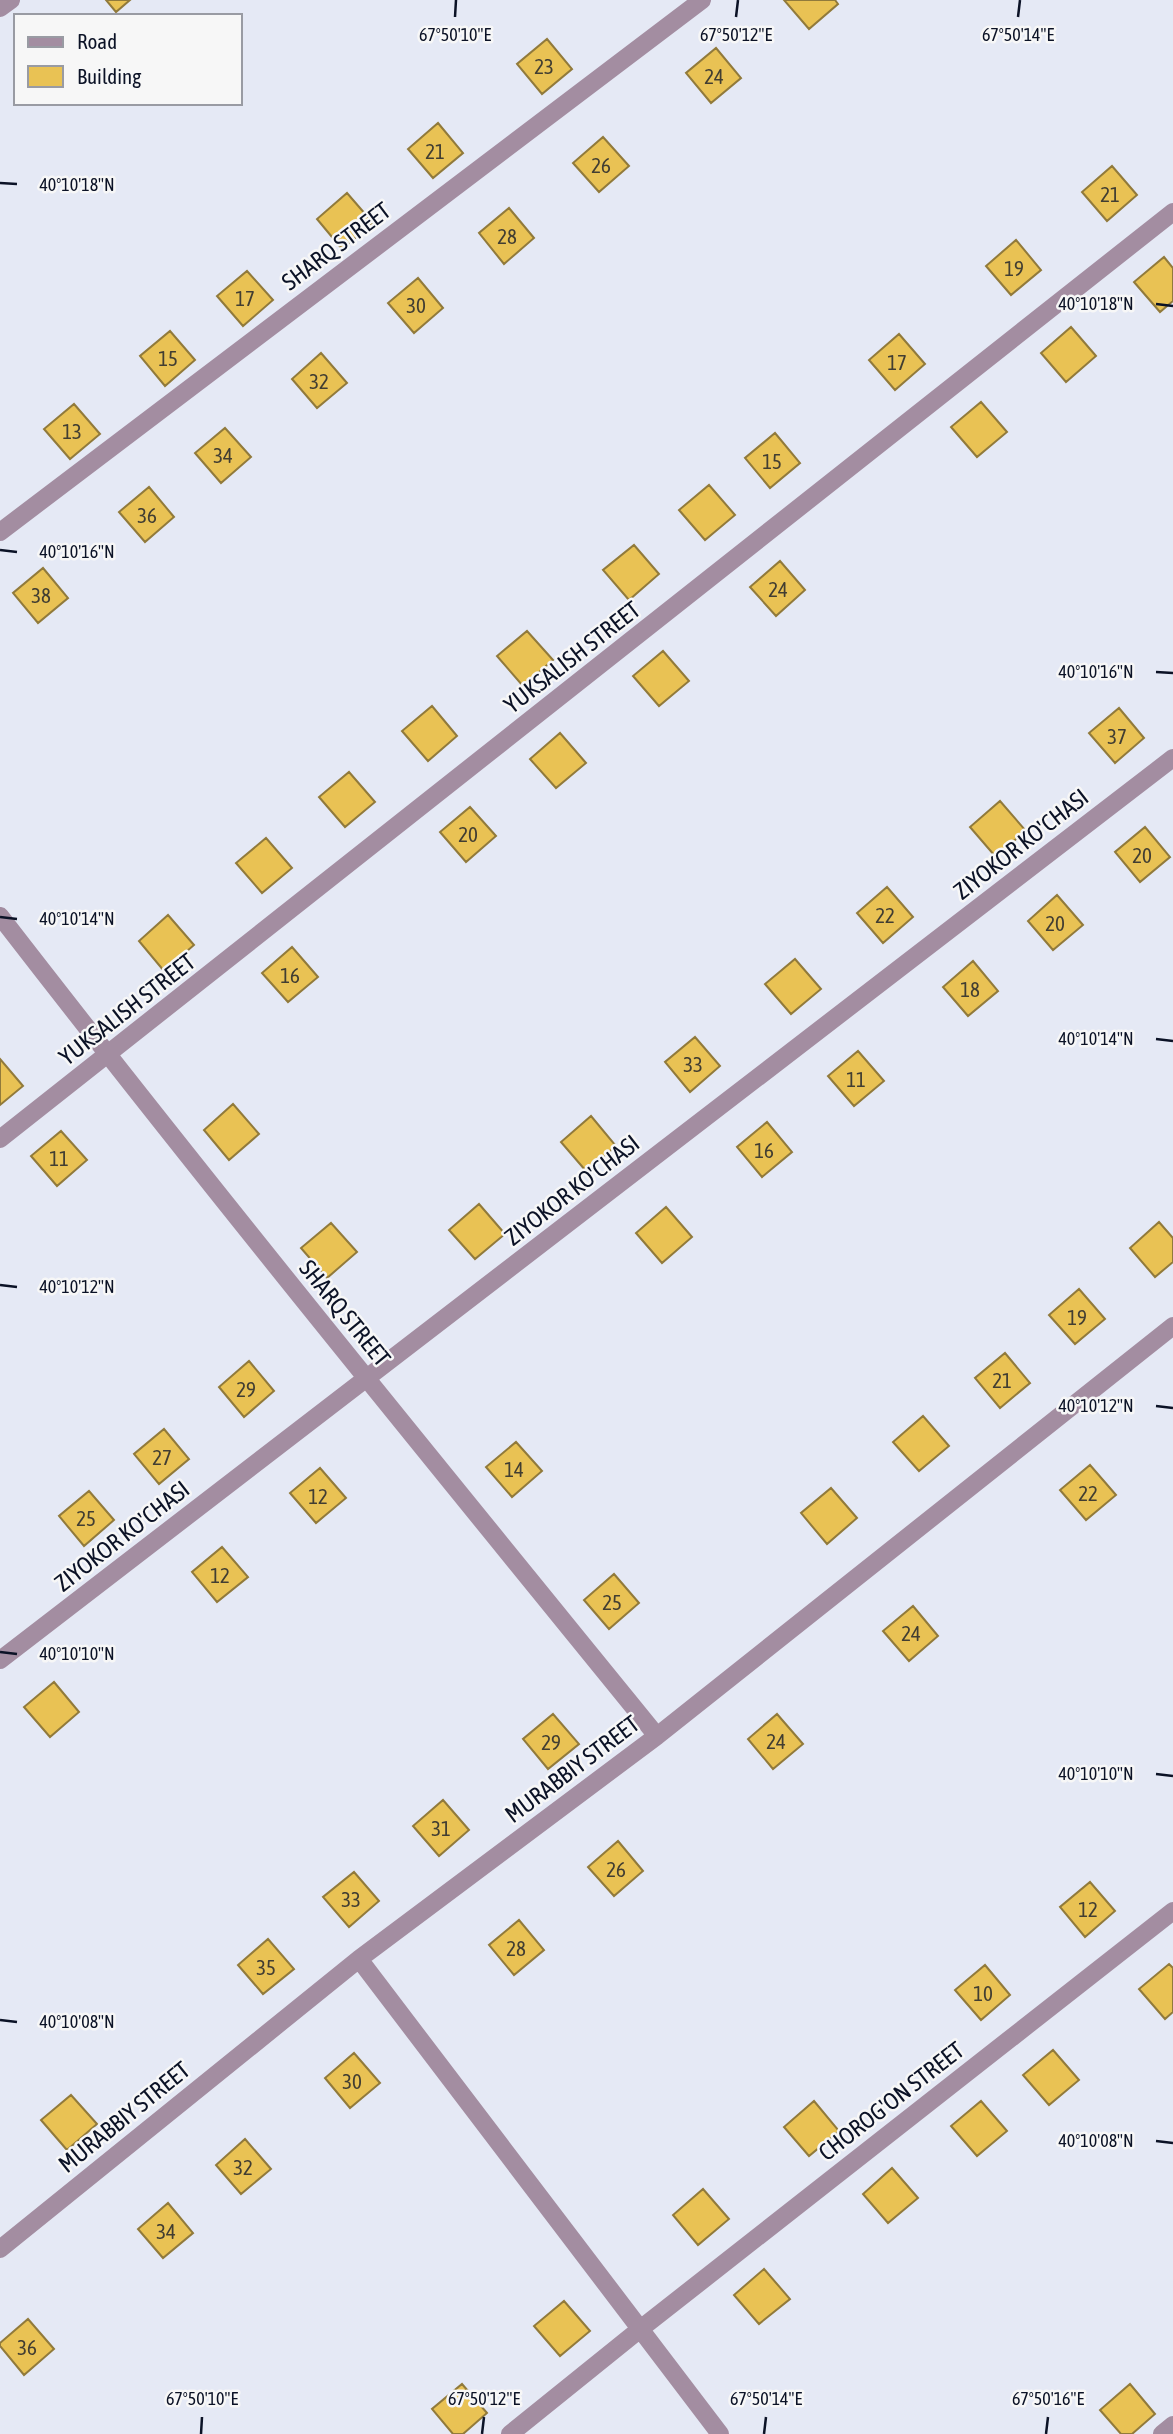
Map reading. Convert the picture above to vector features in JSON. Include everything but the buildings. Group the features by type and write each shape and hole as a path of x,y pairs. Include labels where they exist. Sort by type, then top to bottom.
{"street":[{"path":"0,8 11,0"},
{"name":"SHARQ STREET","path":"0,532 702,0"},
{"name":"YUKSALISH STREET","path":"0,1139 1173,212"},
{"name":"ZIYOKOR KO'CHASI","path":"0,1660 1173,758"},
{"name":"SHARQ STREET","path":"0,916 108,1056 657,1736"},
{"name":"MURABBIY STREET","path":"0,2249 359,1959 657,1736 1173,1326"},
{"name":"CHOROG'ON STREET","path":"510,2434 1173,1910"},
{"path":"359,1959 720,2434"},
{"path":"1162,2434 1173,2425"}]}
